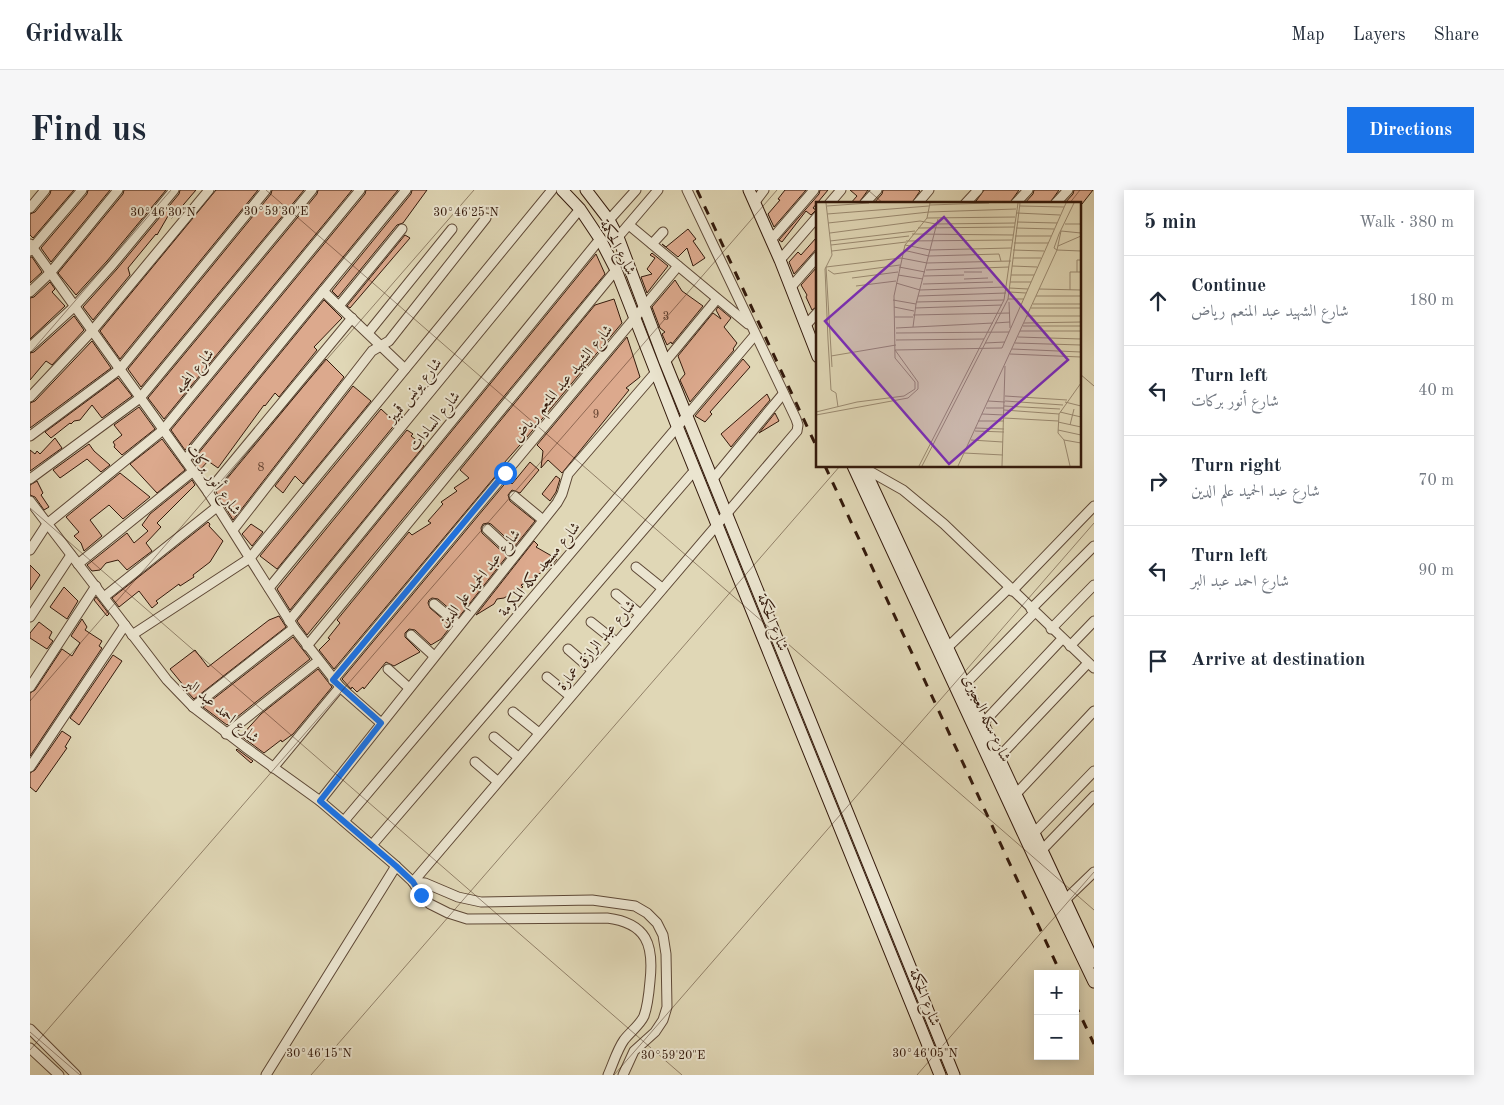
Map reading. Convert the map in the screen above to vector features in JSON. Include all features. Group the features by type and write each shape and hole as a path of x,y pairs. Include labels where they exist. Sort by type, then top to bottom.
{"street":[{"path":"30,208 45,190"},
{"path":"31,247 82,190"},
{"path":"30,292 52,272 118,190"},
{"path":"30,347 75,306 112,265 174,190"},
{"path":"30,397 92,331 209,190"},
{"path":"30,436 120,369 266,190"},
{"path":"30,478 140,398 312,190"},
{"name":"شارع المحبه","path":"30,550 47,524 163,430 360,190"},
{"path":"185,460 406,190"},
{"path":"132,635 250,558 552,190"},
{"name":"شارع الحكمة","path":"562,190 580,209 600,239 616,270 677,426 940,1075"},
{"path":"610,220 636,190"},
{"path":"618,237 658,190"},
{"path":"687,190 784,394 712,480"},
{"path":"749,190 780,260 816,352"},
{"path":"754,202 764,190"},
{"path":"771,240 814,190"},
{"path":"830,202 840,190"},
{"path":"866,202 877,190"},
{"path":"919,202 929,190"},
{"path":"968,202 978,190"},
{"path":"1017,202 1028,190"},
{"path":"1057,202 1068,190"},
{"name":"شارع الحكمة","path":"588,191 610,220 618,237 664,362 954,1075"},
{"name":"شارع يونس قمبيز","path":"269,588 580,209"},
{"path":"233,530 372,351 389,341 486,218"},
{"path":"780,260 816,218"},
{"path":"629,224 753,330"},
{"path":"339,306 402,229"},
{"path":"368,333 452,229"},
{"path":"652,244 663,232"},
{"name":"شارع السادات","path":"193,707 291,625 600,239"},
{"name":"شارع أنور بركات","path":"31,247 52,272 192,472 218,506 291,625 333,680 381,723"},
{"path":"791,287 816,258"},
{"name":"شارع الشهيد عبد المنعم رياض","path":"333,680 678,266"},
{"path":"307,646 616,270"},
{"path":"323,290 405,369"},
{"path":"664,362 717,299"},
{"path":"806,325 816,314"},
{"path":"208,492 352,318"},
{"name":"شارع مسجد مكه المكرمة","path":"344,821 686,416 753,330"},
{"name":"شارع عبد الحميد علم الدين","path":"320,801 543,520 562,494 568,474 656,372"},
{"name":"شارع عبد الرازق عمارة","path":"413,882 662,588 718,526 797,430 798,425 784,394"},
{"name":"شارع سكه العجيزى","path":"860,468 948,647 1094,962"},
{"name":"شارع سكه العجيزى","path":"860,468 939,653 1094,982"},
{"path":"862,468 886,479 917,501 944,524 1091,666 999,757"},
{"path":"372,845 695,470"},
{"path":"78,564 192,472"},
{"path":"514,496 543,520"},
{"name":"شارع احمد عبد البر","path":"30,501 167,680 193,707 226,734 320,801 396,866 413,882 421,895 430,904 448,914 467,919 607,918 626,922 642,934 649,945 652,958 648,1005 643,1018 623,1042 608,1075"},
{"path":"104,597 218,506"},
{"path":"948,647 1011,589 1094,506"},
{"path":"487,529 515,555"},
{"path":"965,684 1094,546"},
{"path":"30,617 71,555"},
{"path":"636,567 662,588"},
{"path":"1051,628 1094,585"},
{"path":"30,687 96,586"},
{"path":"616,594 640,614"},
{"path":"434,604 459,625"},
{"path":"591,622 616,642"},
{"path":"1070,646 1094,622"},
{"path":"30,767 125,626"},
{"path":"411,635 434,656"},
{"path":"983,723 1062,639"},
{"path":"568,649 592,670"},
{"path":"226,734 318,661"},
{"path":"388,668 409,688"},
{"path":"547,677 570,696"},
{"path":"273,768 340,687"},
{"path":"1016,794 1094,711"},
{"path":"513,712 539,733"},
{"path":"494,737 518,757"},
{"path":"475,762 498,781"},
{"path":"1034,833 1094,771"},
{"path":"1042,850 1094,796"},
{"path":"266,1075 396,866"},
{"path":"1065,900 1094,872"},
{"name":"شارع احمد عبد البر","path":"413,882 426,883 458,897 481,902 592,900 635,906 647,913 657,923 662,935 666,954 667,1007 663,1020 655,1032 634,1051 623,1075"},
{"path":"30,1029 76,1075"},
{"path":"30,1048 59,1075"}],"building":[{"path":"51,190 74,190 33,238 30,235 30,214 35,212 50,194"},
{"path":"88,190 110,190 51,262 41,248 87,194"},
{"path":"124,190 166,190 76,295 58,273 123,194"},
{"path":"180,190 196,190 172,218 168,216 157,235 128,268 130,275 93,320 83,307 117,269 179,194"},
{"path":"216,190 258,190 120,359 100,331"},
{"path":"272,190 304,190 141,387 128,369 271,194"},
{"path":"318,190 352,190 164,419 148,398 317,194"},
{"path":"366,190 398,190 185,450 171,430 365,194"},
{"path":"412,190 427,190 403,223 397,225 338,297 332,291 411,194"},
{"path":"785,190 806,190 774,227 768,214 780,200 778,199"},
{"path":"820,190 828,190 816,202 813,208 816,210 811,215 806,211 782,242 779,240 819,194"},
{"path":"850,190 868,190 859,202 852,202 857,196"},
{"path":"883,190 920,191 912,202 875,202"},
{"path":"984,190 1019,190 1010,202 975,202"},
{"path":"1034,190 1059,190 1050,202 1026,202"},
{"path":"1074,190 1093,190 1082,204 1082,202 1066,202"},
{"path":"688,229 696,239 693,241 705,258 693,266 687,248 678,257 662,244 666,247"},
{"path":"405,235 410,238 350,308 347,306"},
{"path":"816,238 816,249 794,274 789,262 798,252 801,255"},
{"path":"652,253 668,266 647,293 641,277 652,274 647,269 655,258 650,255"},
{"path":"596,254 605,274 307,635 297,621"},
{"path":"30,257 32,257 42,272 30,283"},
{"path":"816,268 816,307 812,310 806,297 807,295 801,285"},
{"path":"675,280 682,291 703,306 672,344 671,342 667,345 662,334 665,332 660,328 652,307"},
{"path":"50,282 55,289 52,292 65,306 30,339 30,298 34,297"},
{"path":"614,299 622,323 496,472 498,473 334,669 319,650 330,639 328,638 340,623 337,620 409,532 412,535 431,523 428,521 443,504 441,502 457,491 454,488 469,478 460,470 595,305"},
{"path":"324,300 342,318 314,347 317,350 279,397 275,393 264,405 218,468 208,461 200,470 193,460"},
{"path":"718,307 731,318 724,327 737,343 734,350 690,402 680,380 685,374 678,356 713,313 721,319 716,310"},
{"path":"74,316 84,330 52,365 46,361 30,380 30,353 34,352"},
{"path":"627,337 640,377 626,388 629,390 562,473 548,460 541,468 543,451 537,445"},
{"path":"92,341 111,368 30,428 30,403 35,401"},
{"path":"326,359 344,377 233,520 216,492"},
{"path":"743,359 750,367 710,412 712,414 705,422 695,416"},
{"path":"118,378 132,396 102,418 92,405 80,420 70,423 51,438 45,432"},
{"path":"353,386 371,401 303,484 295,476 283,493 275,486"},
{"path":"767,394 770,400 731,447 721,434"},
{"path":"139,407 155,429 122,455 114,447 113,442 122,435 114,425"},
{"path":"381,409 396,423 277,569 260,556"},
{"path":"775,413 779,421 759,433"},
{"path":"407,430 413,434 411,436 424,446 290,610 277,589"},
{"path":"55,438 62,448 30,471 30,450 35,454 37,451 40,454"},
{"path":"162,439 185,470 157,493 130,464"},
{"path":"89,444 110,465 101,472 87,459 60,478 53,470"},
{"path":"530,462 539,470 520,493 512,490 508,495 510,501 535,521 515,546 491,524 483,524 481,528 482,533 507,556 459,617 438,599 432,598 429,600 430,608 451,626 441,639 431,645 415,630 409,629 405,633 405,637 420,652 394,666 386,662 364,689 363,687 357,692 352,687 351,689 342,679 508,480 512,484"},
{"path":"120,473 150,497 123,519 109,505 90,520 102,536 84,551 81,543 74,536 79,532 66,517"},
{"path":"556,476 560,479 556,492 550,501 542,494"},
{"path":"192,480 195,485 157,523 161,527 146,543 152,551 127,570 118,560 106,563 100,570 92,571 87,565 127,533 134,543 148,531 142,525 150,514"},
{"path":"37,481 43,493 41,495 49,507 44,510 35,497 30,495 30,485"},
{"path":"208,522 209,526 223,541 210,562 193,575 194,577 180,586 179,584 156,601 158,603 152,608 139,591 119,607 112,598"},
{"path":"251,524 263,532 252,546 242,534"},
{"path":"534,541 538,545 536,547 557,559 549,568 537,575 539,576 521,585 523,587 504,598 497,599 494,604 476,615"},
{"path":"30,565 40,575 30,590"},
{"path":"64,587 78,601 67,619 50,607"},
{"path":"96,597 109,614 107,616 94,600"},
{"path":"279,616 286,627 194,699 170,669 195,650 208,667 269,620"},
{"path":"82,619 87,627 85,630 102,641 99,646 102,648 30,756 30,693 35,690 62,649 72,656 80,643 71,636"},
{"path":"39,622 52,632 49,638 53,641 47,649 30,638 30,633"},
{"path":"293,637 310,659 227,725 203,707"},
{"path":"113,655 122,661 79,725 70,718"},
{"path":"318,669 332,687 293,734 282,742 281,740 264,753 241,736 261,714"},
{"path":"62,731 71,737 65,747 67,748 36,792 30,787 30,773 35,770"},
{"path":"237,749 253,761 251,763"}],"railway":[{"path":"697,190 816,446"},
{"path":"826,468 1059,970"},
{"path":"1079,1012 1094,1044"}],"route":[{"path":"421,895 413,882 396,866 320,801 381,723 333,680 505,473"}]}
